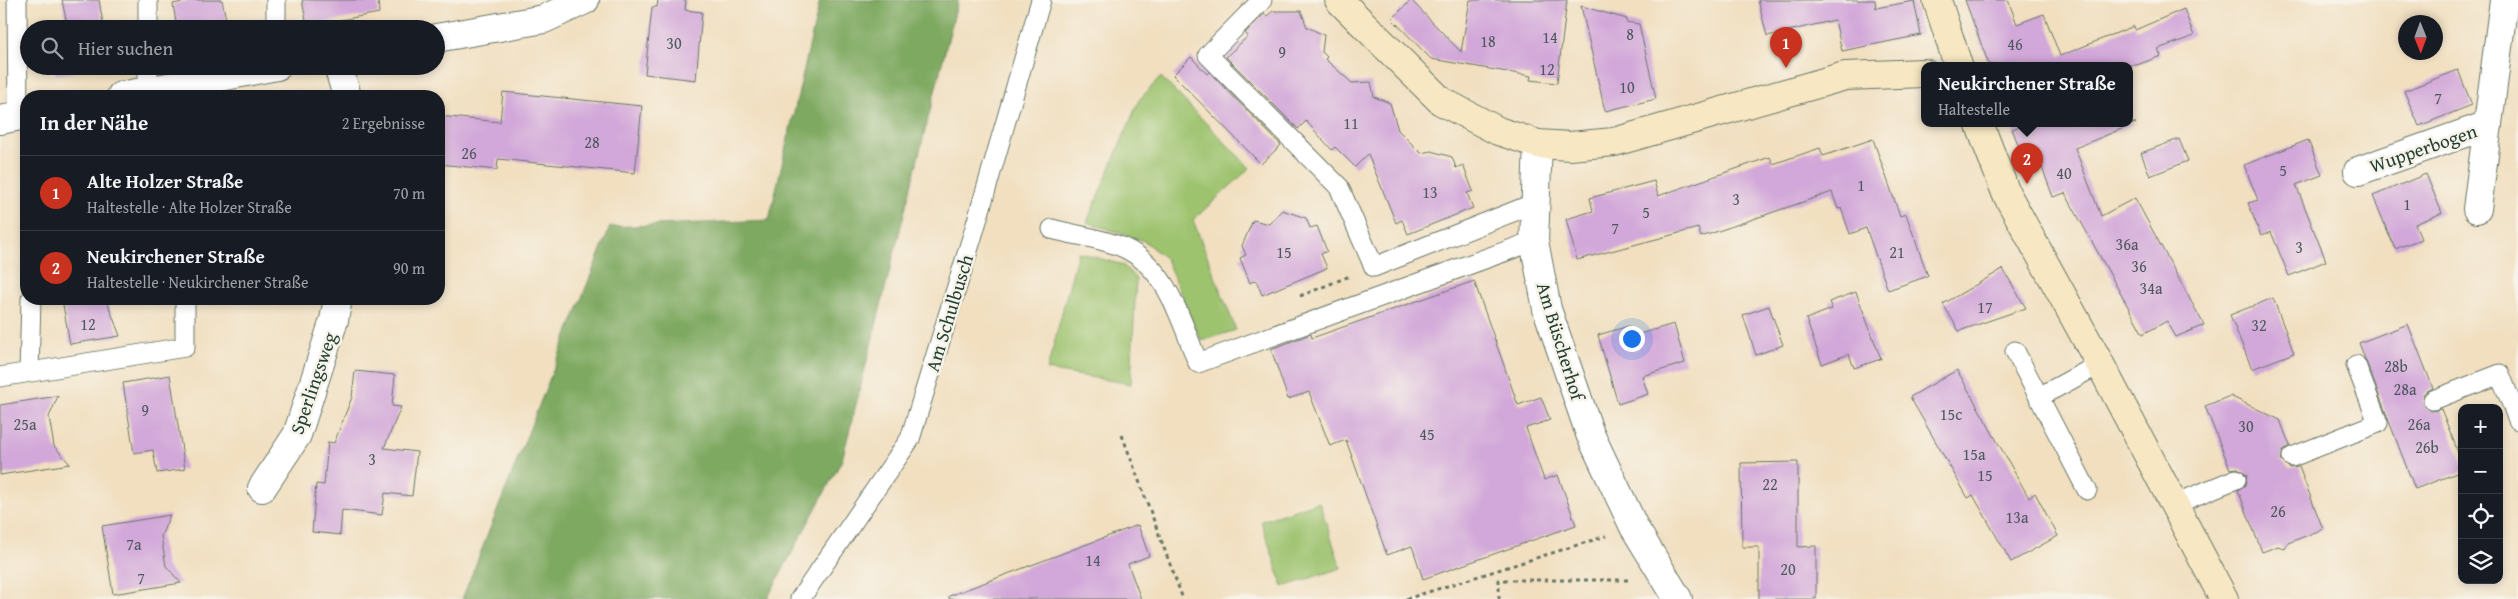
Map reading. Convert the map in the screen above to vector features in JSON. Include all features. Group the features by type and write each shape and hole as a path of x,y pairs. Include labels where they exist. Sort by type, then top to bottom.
{"street":[{"path":"445,36 544,18 586,0"},
{"path":"1339,0 1441,101 1498,131 1538,144 1570,146 1614,142 1845,76 1921,73"},
{"path":"1937,0 1957,62"},
{"name":"Wupperbogen","path":"2477,209 2504,0"},
{"path":"131,90 148,79 186,90 242,75"},
{"path":"341,75 345,90"},
{"name":"Wupperbogen","path":"2358,171 2488,125"},
{"path":"1981,127 2006,194 2100,364 2224,599"},
{"name":"Am Büscherhof","path":"1538,144 1534,241 1547,309 1590,434 1634,527 1672,589"},
{"name":"Sperlingsweg","path":"262,488 297,435 334,320 337,305"}],"lane":[{"path":"15,117 17,0"},
{"path":"148,0 148,20"},
{"path":"276,0 276,20"},
{"name":"Am Schulbusch","path":"800,599 910,439 974,231 1041,0"},
{"path":"1262,0 1208,55 1338,187 1374,267 1535,203"},
{"path":"1052,229 1122,248 1145,262 1161,280 1172,298 1198,362 1534,241"},
{"path":"29,372 31,305"},
{"path":"0,377 185,347 185,305"},
{"path":"2015,352 2088,490"},
{"path":"2038,396 2100,364"},
{"path":"2292,457 2385,420 2356,364"},
{"path":"2433,400 2500,374 2518,420"},
{"path":"2175,504 2236,479"}],"path":[{"path":"1299,296 1374,267"},
{"path":"1122,435 1183,599"},
{"path":"1406,599 1634,527"},
{"path":"1498,599 1499,580 1672,589"}],"green space":[{"path":"820,0 958,0 842,460 767,599 462,599 610,227 769,220"},
{"path":"1161,77 1250,168 1193,220 1236,330 1201,341 1166,259 1144,241 1087,222 1139,100"},
{"path":"1078,252 1123,265 1136,279 1131,384 1047,370"},
{"path":"1319,502 1341,568 1283,587 1261,521"}],"building":[{"path":"62,0 99,0 102,20 66,20"},
{"path":"192,0 222,0 226,20 176,20 173,4"},
{"path":"302,0 378,0 379,13 340,20 306,20"},
{"path":"658,0 686,0 685,10 702,12 696,80 645,74 652,7 657,7"},
{"path":"1411,0 1461,52 1470,0 1567,0 1557,83 1530,80 1531,76 1431,59 1392,19"},
{"path":"1758,0 1875,0 1876,8 1914,1 1921,35 1842,51 1835,20 1767,36"},
{"path":"1965,0 2008,0 2017,24 2044,14 2060,56 2134,26 2135,30 2184,9 2194,36 2158,49 2161,56 2137,65 2133,65 2133,62 1988,62"},
{"path":"1581,6 1627,19 1626,22 1639,24 1656,99 1605,111"},
{"path":"1273,11 1301,11 1307,27 1324,35 1322,52 1327,57 1325,59 1352,83 1371,82 1374,97 1390,103 1398,130 1421,153 1431,151 1452,157 1456,168 1463,165 1473,191 1467,193 1473,208 1408,234 1402,220 1396,223 1368,154 1355,167 1335,147 1332,150 1306,121 1298,129 1226,57 1248,36 1245,33 1264,14 1267,16"},
{"path":"1191,57 1207,74 1209,72 1281,145 1261,164 1173,75"},
{"path":"2458,70 2472,105 2419,126 2404,91"},
{"path":"503,92 642,106 635,173 498,159 497,170 445,165 445,117 500,122"},
{"path":"2018,127 2126,127 2075,148 2101,216 2135,198 2204,325 2176,337 2167,321 2143,334 2065,193 2053,197 2040,162 2027,167 2012,129"},
{"path":"1873,139 1900,216 1906,214 1928,276 1888,290 1866,228 1850,234 1841,208 1838,209 1832,192 1701,237 1698,228 1577,260 1566,219 1593,211 1590,198 1654,181 1658,196 1770,157 1773,164 1820,148 1823,156"},
{"path":"2179,139 2188,161 2150,176 2141,153"},
{"path":"2308,140 2322,175 2296,185 2326,261 2289,276 2271,232 2261,236 2248,203 2258,200 2244,165"},
{"path":"2426,174 2442,213 2415,224 2421,239 2395,249 2373,196"},
{"path":"1282,210 1306,218 1310,228 1317,226 1327,251 1321,254 1327,268 1262,295 1256,280 1250,283 1240,258 1246,255 1242,246 1253,220 1269,224"},
{"path":"2003,269 2026,308 1959,331 1943,304"},
{"path":"1474,281 1518,405 1541,397 1550,420 1526,428 1544,480 1558,475 1576,525 1423,579 1412,546 1387,555 1346,440 1330,446 1309,392 1288,399 1271,349 1311,334 1312,338"},
{"path":"1856,292 1881,359 1854,368 1849,354 1822,364 1806,319 1832,309 1829,302"},
{"path":"2273,298 2294,353 2252,369 2230,315"},
{"path":"63,305 108,305 120,336 70,344"},
{"path":"1769,306 1783,345 1756,355 1743,315"},
{"path":"1674,324 1685,363 1642,376 1648,394 1618,404 1598,335 1629,326 1632,336"},
{"path":"2408,324 2433,388 2424,393 2423,404 2431,411 2441,409 2458,452 2458,473 2415,489 2359,343"},
{"path":"1957,370 2029,498 2035,493 2058,536 2011,562 1973,495 1968,498 1910,397"},
{"path":"355,371 395,375 392,406 401,407 384,448 417,452 412,496 385,493 382,515 342,510 340,535 312,532 316,484 324,485 328,442 334,443 352,397"},
{"path":"170,375 185,469 157,473 153,450 134,453 123,383"},
{"path":"58,396 49,417 54,446 70,464 0,475 0,405"},
{"path":"2230,396 2280,420 2290,446 2283,450 2281,461 2290,468 2299,467 2323,529 2288,543 2285,549 2278,546 2262,552 2238,490 2245,485 2247,475 2238,468 2230,469 2205,406"},
{"path":"1798,462 1798,547 1816,546 1816,599 1759,599 1759,547 1742,547 1741,463"},
{"path":"170,515 161,536 166,566 181,583 113,594 102,526"},
{"path":"1138,525 1149,556 1128,564 1141,599 949,599 949,596"}],"place":[{"name":"Alte Holzer Straße","path":"1786,68"},
{"name":"Neukirchener Straße","path":"2027,184"}]}
